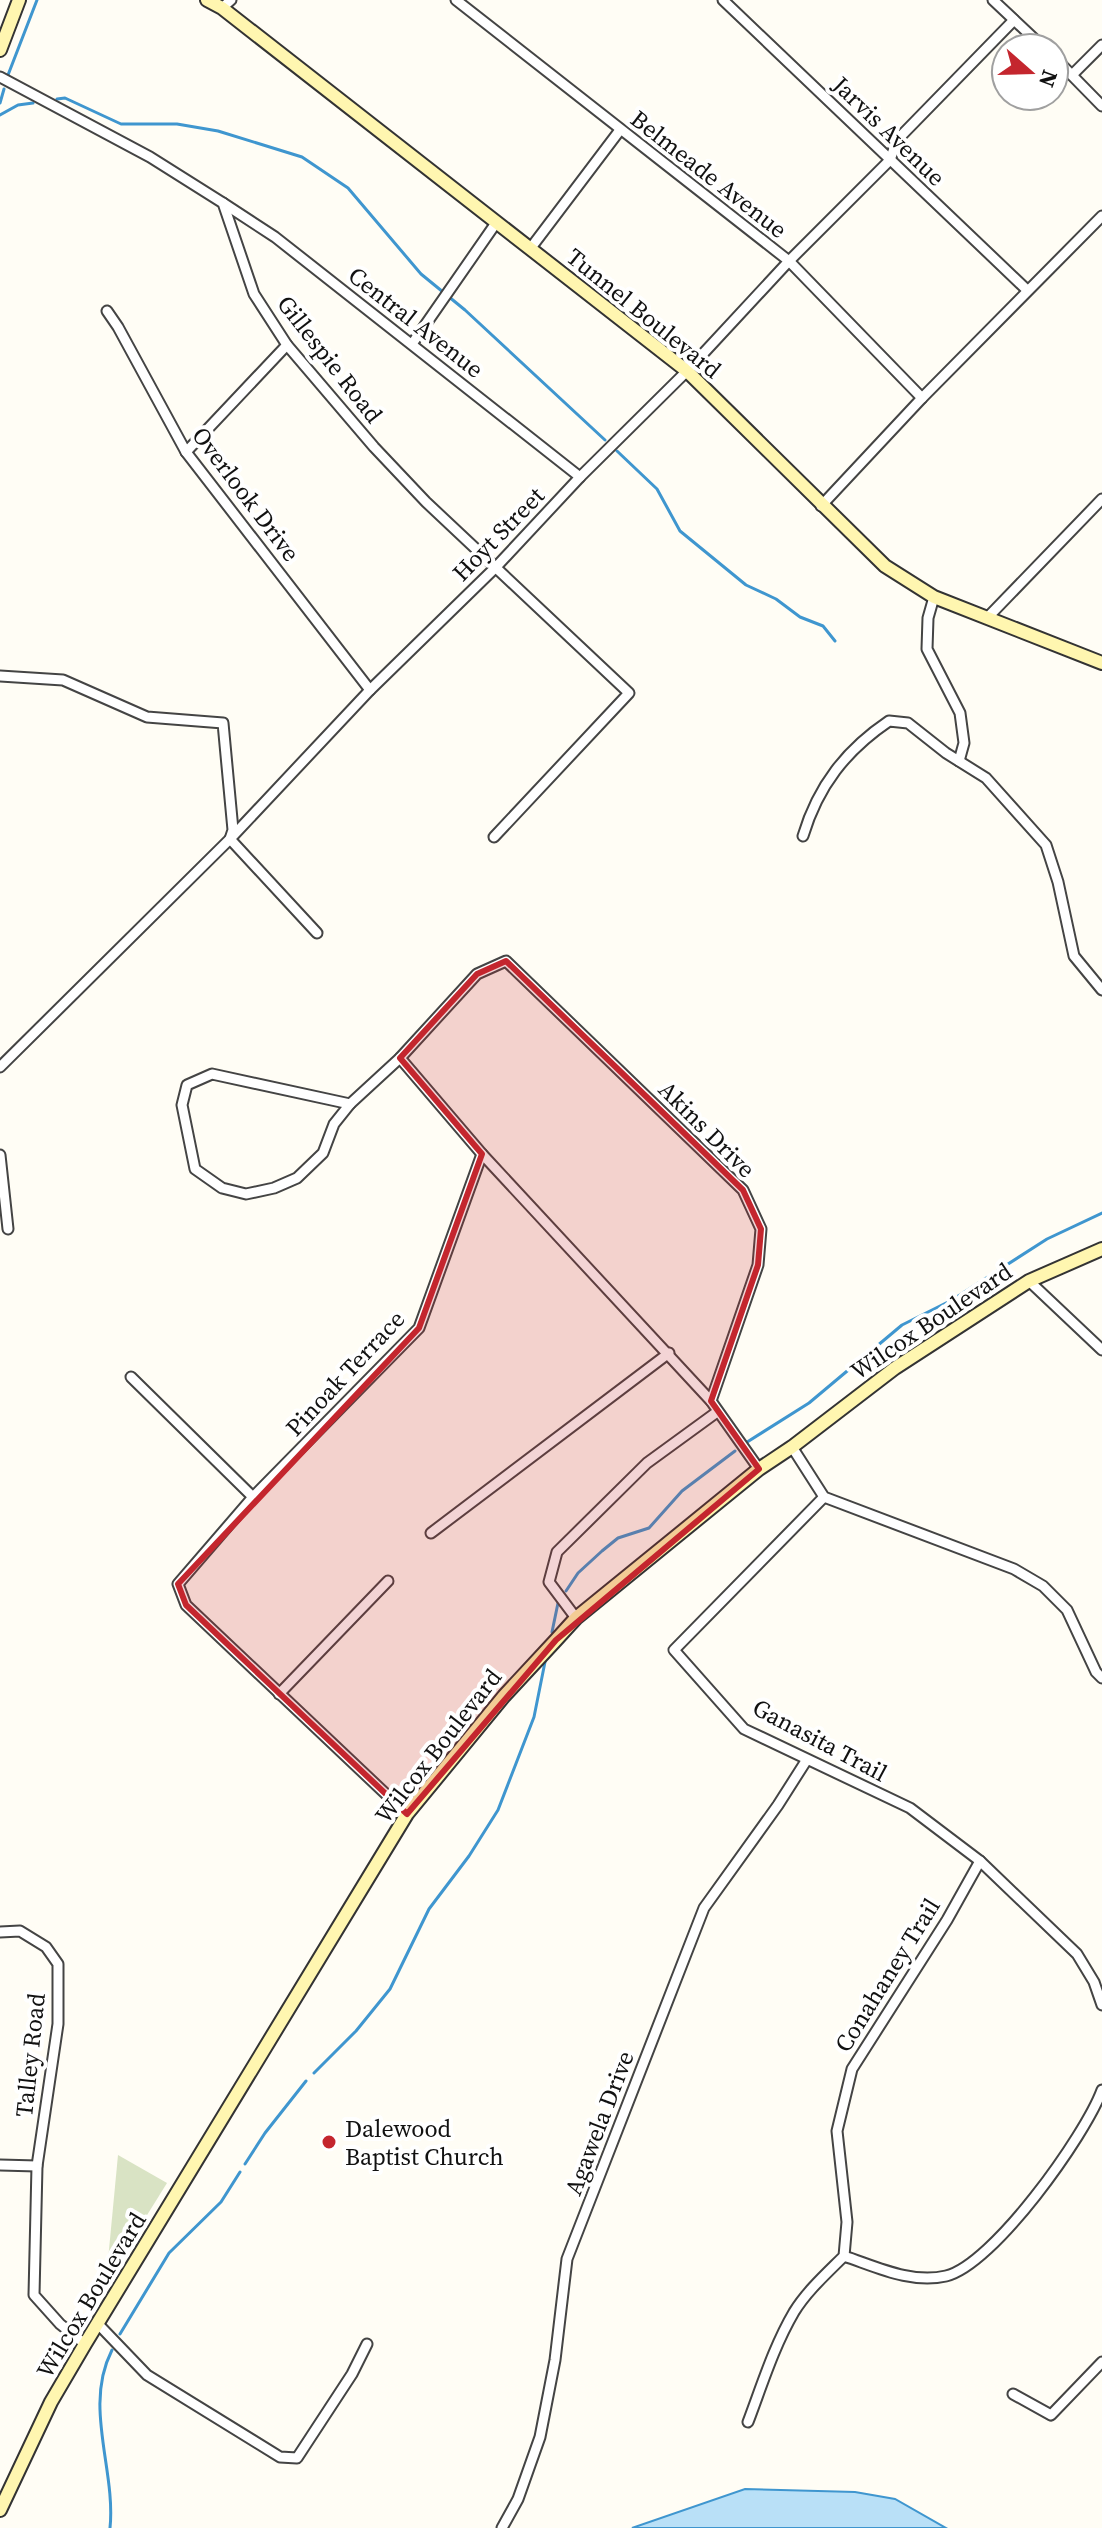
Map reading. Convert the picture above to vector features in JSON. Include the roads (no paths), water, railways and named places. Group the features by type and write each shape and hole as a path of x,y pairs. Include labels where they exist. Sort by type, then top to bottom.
{"main road":[{"path":"0,50 19,0"},
{"name":"Tunnel Boulevard","path":"207,0 227,4 496,223 687,371 885,566 934,597 989,616 1102,663"},
{"name":"Wilcox Boulevard","path":"0,2510 51,2402 407,1814 504,1696 576,1618 759,1469 895,1368 1029,1281 1102,1249"}],"street":[{"name":"Jarvis Avenue","path":"723,0 1027,290"},
{"path":"993,0 1027,32"},
{"name":"Belmeade Avenue","path":"463,2 620,130 789,261 922,398"},
{"name":"Hoyt Street","path":"0,1067 230,839 370,690 496,567 580,477 687,371 789,261 890,160 897,140 1014,20"},
{"path":"1073,74 1102,45"},
{"path":"1070,71 1102,106"},
{"path":"0,77 150,157 223,203"},
{"path":"530,249 620,130"},
{"name":"Central Avenue","path":"223,203 275,237 580,477"},
{"name":"Gillespie Road","path":"223,203 248,280 287,345 374,447 426,502 629,693 494,837"},
{"path":"821,506 922,398 1102,216"},
{"path":"412,344 496,223"},
{"name":"Overlook Drive","path":"107,311 186,452 370,690"},
{"path":"186,452 287,345"},
{"path":"989,616 1102,499"},
{"path":"934,597 928,618 927,649 960,713 964,743 959,761"},
{"path":"0,676 63,680 147,717 223,723 233,830 230,839 317,933"},
{"path":"803,836 811,809 833,773 860,740 889,721 908,723 946,753 986,778 1046,845 1058,882 1074,956 1102,990"},
{"name":"Akins Drive","path":"400,1058 477,974 506,961 743,1190 761,1229 758,1265 711,1401"},
{"path":"350,1104 212,1074 187,1085 182,1105 195,1169 222,1188 246,1194 274,1188 297,1178 323,1153 334,1124 350,1104 400,1058 482,1154 711,1401 759,1469"},
{"name":"Pinoak Terrace","path":"279,1694 186,1605 178,1584 253,1497 419,1328 482,1154"},
{"path":"0,1155 8,1229"},
{"path":"1029,1281 1102,1350"},
{"path":"431,1533 669,1353"},
{"path":"131,1377 253,1497"},
{"path":"576,1618 549,1582 557,1552 647,1463 717,1412"},
{"path":"792,1447 824,1497 1014,1569 1043,1586 1067,1610 1096,1672 1102,1678"},
{"name":"Ganasita Trail","path":"824,1497 674,1650 744,1729 910,1808 980,1861 1077,1954 1094,1982 1102,2005"},
{"path":"388,1581 279,1694 407,1814"},
{"name":"Agawela Drive","path":"502,2528 518,2499 540,2437 555,2360 567,2259 698,1922 704,1908 806,1761"},
{"name":"Conahaney Trail","path":"844,2256 847,2222 837,2131 852,2069 947,1920 980,1861"},
{"name":"Talley Road","path":"0,1932 20,1931 46,1947 58,1964 58,2024 37,2166 34,2295 60,2324 85,2344"},
{"path":"748,2422 795,2310 844,2256 912,2279 944,2277 964,2270 1044,2186 1094,2113 1102,2090"},
{"path":"0,2165 37,2166"},
{"path":"99,2325 147,2375 280,2457 297,2458 352,2374 367,2344"},
{"path":"1013,2394 1051,2415 1102,2362"}],"water":[{"path":"745,2489 855,2492 895,2499 946,2528 632,2528"}],"waterway":[{"path":"8,75 37,0"},
{"path":"0,103 4,89"},
{"path":"57,99 65,98 121,124 177,124 218,131 302,157 348,188 421,274 465,310 605,440"},
{"path":"0,115 18,105 33,103"},
{"path":"617,451 657,489 680,531 746,585 776,599 800,617 823,626 835,641"},
{"path":"744,1444 809,1403 902,1325 952,1300 1047,1239 1102,1213"},
{"path":"566,1591 578,1573 602,1551 618,1538 649,1528 682,1491 735,1451"},
{"path":"552,1632 558,1603"},
{"path":"314,2073 356,2031 390,1989 429,1909 469,1856 498,1810 534,1717 545,1662"},
{"path":"245,2164 306,2081"},
{"path":"120,2334 169,2253 221,2202 240,2172"},
{"path":"110,2528 111,2506 100,2394 112,2350"}],"place":[{"name":"Dalewood Baptist Church","path":"329,2142"}]}
